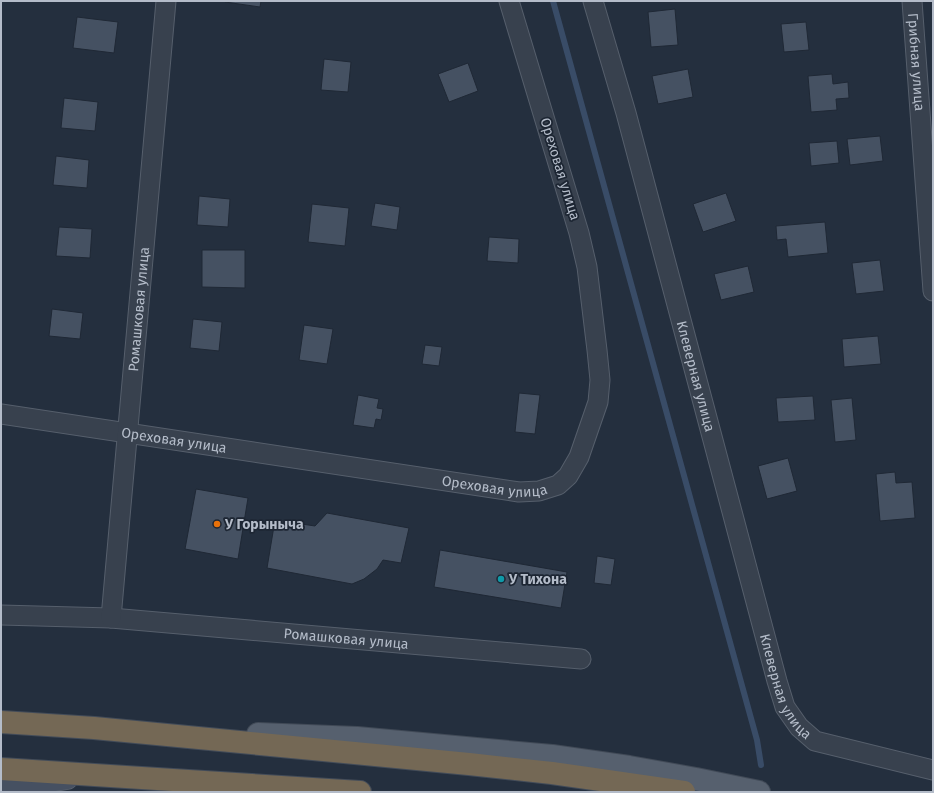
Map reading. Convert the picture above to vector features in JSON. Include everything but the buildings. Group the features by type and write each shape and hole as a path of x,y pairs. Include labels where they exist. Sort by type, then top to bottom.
{"highway":[{"path":"1,722 94,728 552,773 684,792"},
{"path":"1,769 360,792"}],"main road":[{"path":"94,728 357,738 492,750 552,756 629,767 759,792"}],"street":[{"name":"Ромашковая улица","path":"111,618 166,1"},
{"name":"Ореховая улица","path":"1,414 519,492 539,491 558,485 568,476 579,457 598,402 600,380 597,350 587,267 579,233 509,1"},
{"name":"Клеверная улица","path":"593,1 626,113 785,707 799,727 815,741 933,770"},
{"name":"Грибная улица","path":"912,1 933,291"},
{"name":"Ромашковая улица","path":"1,615 111,618 581,659"},
{"path":"1,788 93,774"}],"waterway":[{"path":"553,1 757,740 761,765"}],"place":[{"name":"У Горыныча","path":"217,524"},
{"name":"У Тихона","path":"501,579"}]}
